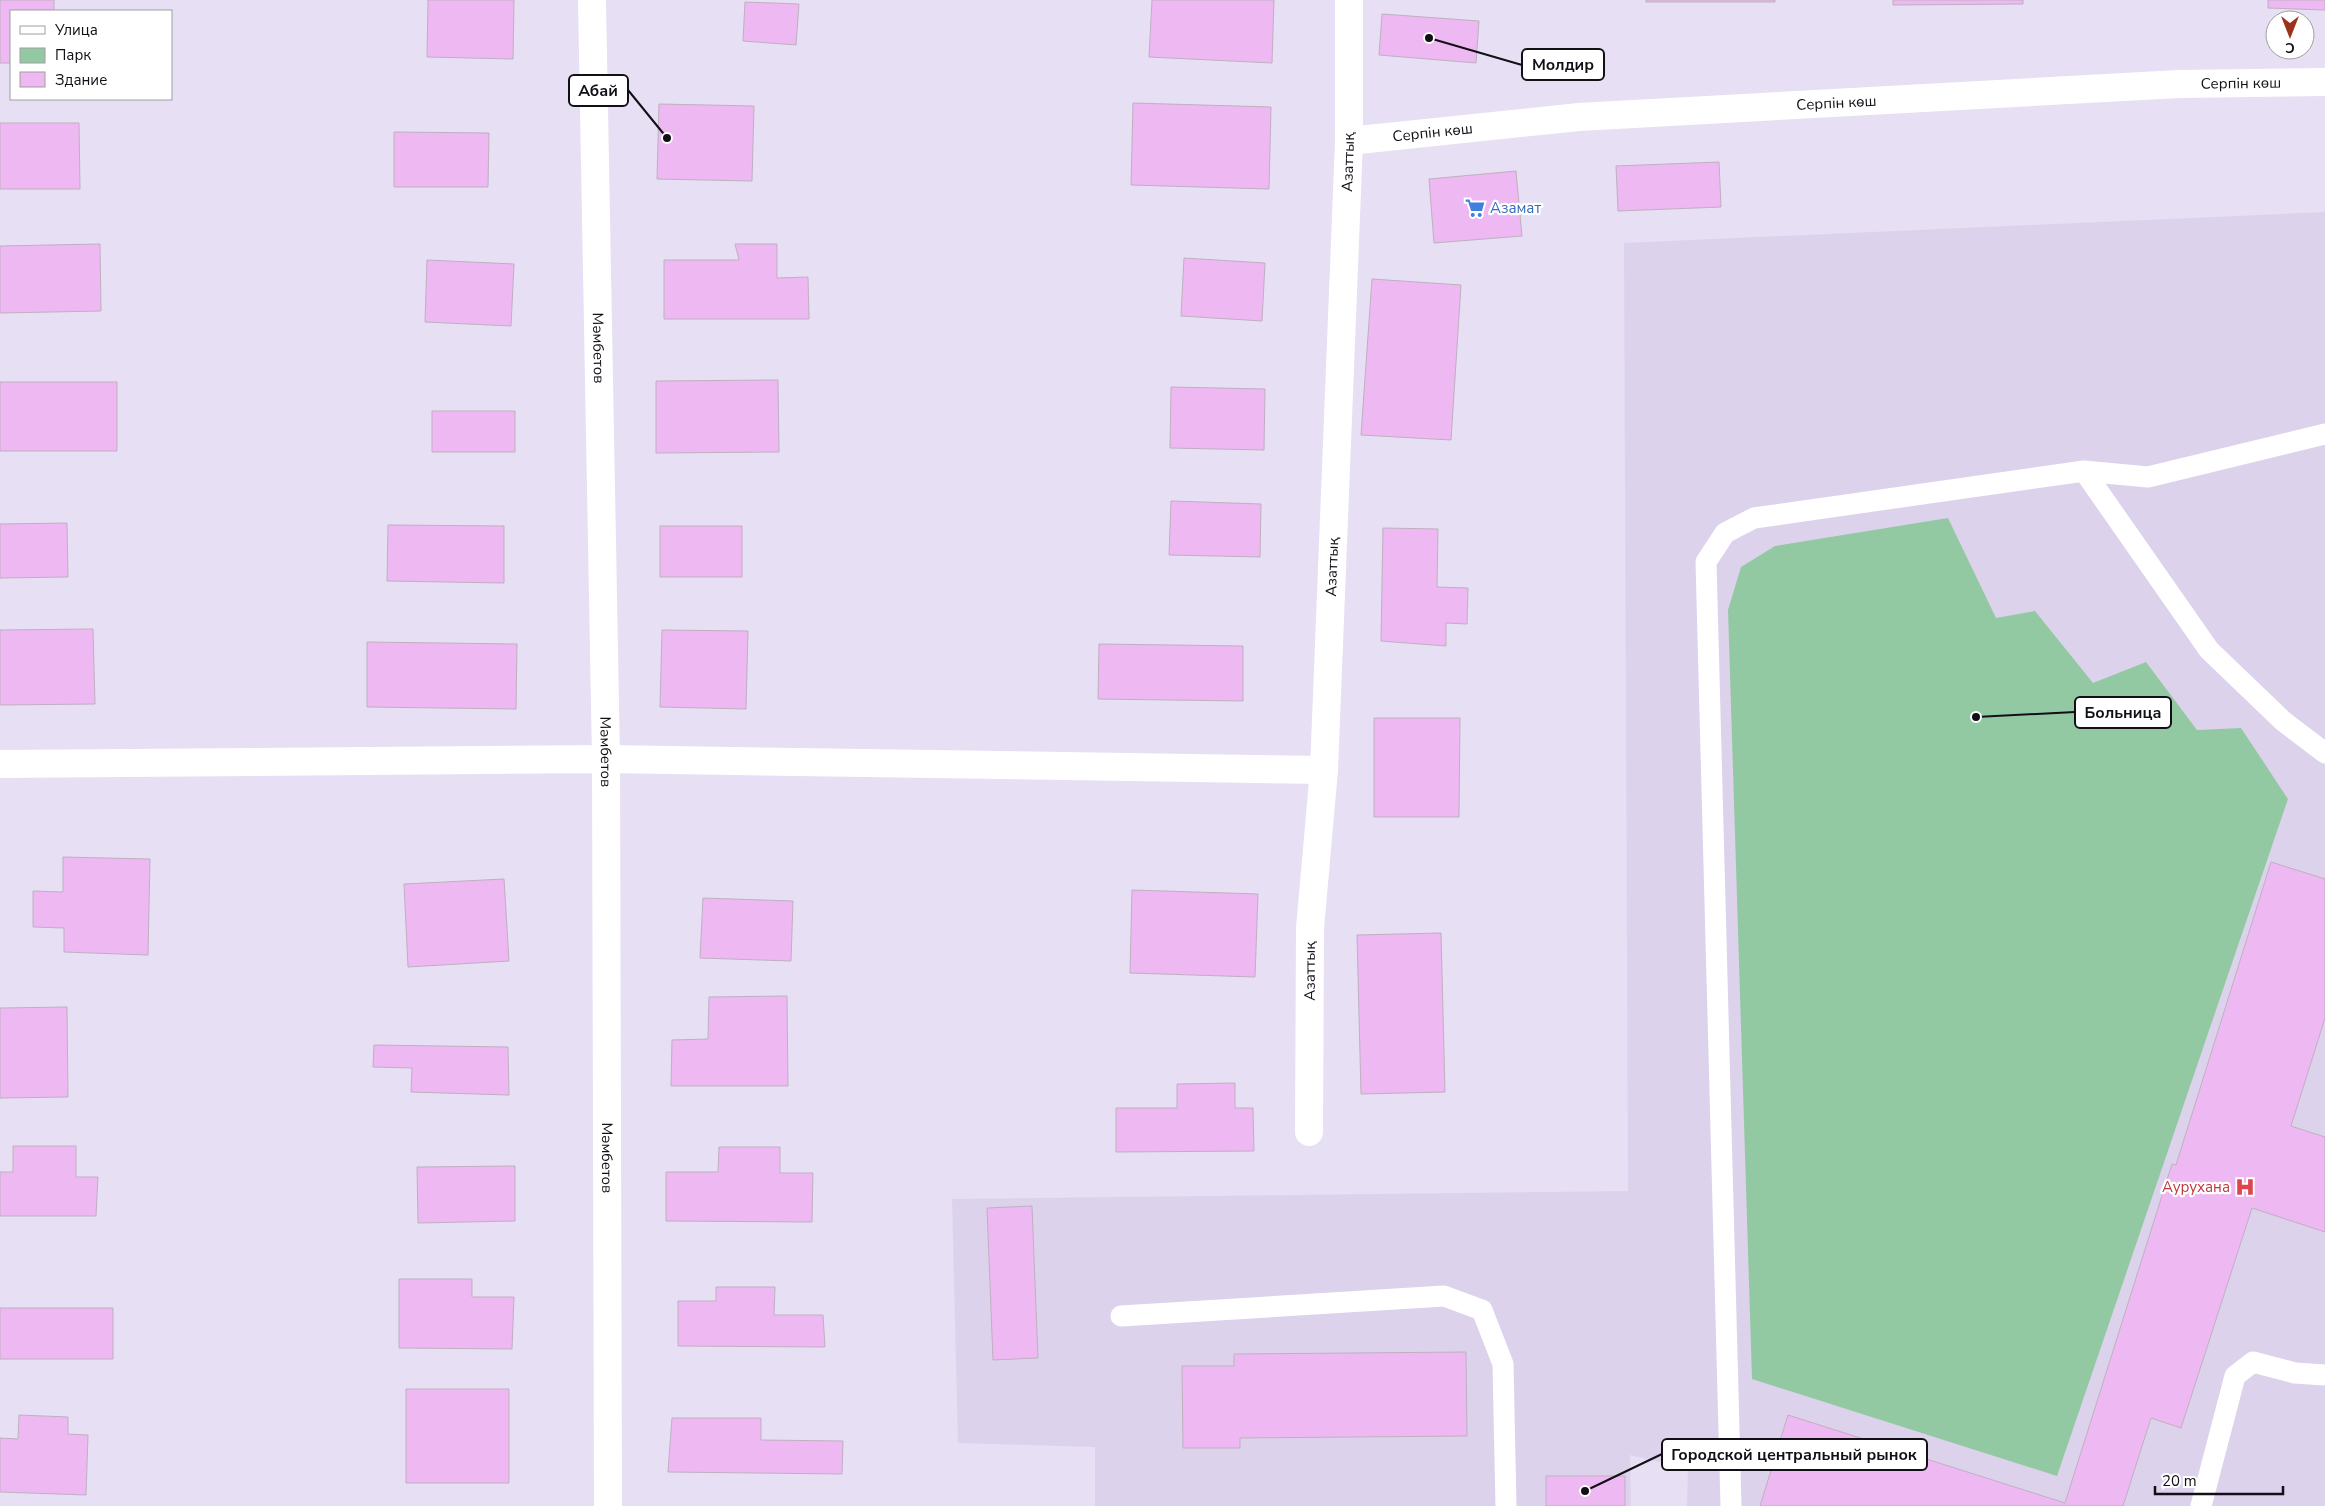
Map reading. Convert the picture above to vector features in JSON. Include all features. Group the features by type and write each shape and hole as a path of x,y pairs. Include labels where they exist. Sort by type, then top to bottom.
{"street":[{"name":"Мәмбетов","path":"592,0 606,759 608,1506"},
{"name":"Азаттық","path":"1309,1132 1310,928 1324,770 1349,140 1349,0"},
{"name":"Серпін көш","path":"1349,140 1579,117 2179,84 2325,82"},
{"path":"0,764 606,759 1324,770"}],"lane":[{"path":"1731,1506 1706,562 1725,533 1754,518 2084,471 2148,477 2325,434"},
{"path":"2084,471 2208,650 2283,721 2325,753"},
{"path":"1120,1316 1444,1296 1482,1310 1503,1364 1506,1506"},
{"path":"2201,1506 2235,1376 2253,1362 2295,1373 2325,1375"}],"shaded area":[{"path":"2325,212 2325,1506 1687,1506 1688,1469 1630,1455 1631,1506 1095,1506 1095,1447 958,1443 952,1199 1628,1191 1624,243"}],"green space":[{"path":"1948,518 1996,618 2035,611 2093,683 2146,662 2197,730 2241,728 2288,799 2057,1476 1752,1379 1728,610 1741,567 1775,546"}],"building":[{"path":"0,0 54,0 54,10 10,10 10,63 0,63"},
{"path":"428,0 514,0 513,59 427,57"},
{"path":"1152,0 1274,0 1272,63 1149,57"},
{"path":"1646,0 1775,0 1775,2 1646,2"},
{"path":"1893,0 2023,0 2023,4 1893,5"},
{"path":"2268,0 2325,0 2325,10 2268,8"},
{"path":"745,2 799,4 796,45 743,41"},
{"path":"1382,14 1479,21 1476,63 1379,55"},
{"path":"1133,103 1271,107 1269,189 1131,185"},
{"path":"659,104 754,106 752,181 657,179"},
{"path":"0,123 79,123 80,189 0,189"},
{"path":"394,132 489,133 488,187 394,187"},
{"path":"1719,162 1721,207 1618,211 1616,166"},
{"name":"Азамат","path":"1516,171 1522,236 1434,243 1429,179"},
{"path":"100,244 101,311 0,313 0,246"},
{"path":"735,244 777,244 777,278 808,277 809,319 664,319 664,260 739,260"},
{"path":"1184,258 1265,263 1262,321 1181,316"},
{"path":"427,260 514,264 511,326 425,322"},
{"path":"1372,279 1461,285 1451,440 1361,435"},
{"path":"778,380 779,452 656,453 656,381"},
{"path":"0,382 117,382 117,451 0,451"},
{"path":"1171,387 1265,389 1264,450 1170,448"},
{"path":"432,411 515,411 515,452 432,452"},
{"path":"1171,501 1261,504 1260,557 1169,555"},
{"path":"67,523 68,577 0,578 0,524"},
{"path":"388,525 504,526 504,583 387,581"},
{"path":"660,526 742,526 742,577 660,577"},
{"path":"1383,528 1438,529 1437,587 1468,588 1467,624 1446,623 1446,646 1381,641"},
{"path":"93,629 95,704 0,705 0,630"},
{"path":"662,630 748,631 746,709 660,707"},
{"path":"367,642 517,644 516,709 367,707"},
{"path":"1099,644 1243,646 1243,701 1098,699"},
{"path":"1374,718 1460,718 1459,817 1374,817"},
{"path":"63,857 150,859 148,955 64,952 64,928 33,927 33,891 63,892"},
{"name":"Аурухана","path":"2271,862 2325,879 2325,1018 2291,1126 2325,1137 2325,1232 2252,1208 2181,1428 2151,1418 2123,1506 1760,1506 1788,1415 2065,1503 2172,1164 2176,1165"},
{"path":"504,879 509,961 408,967 404,884"},
{"path":"1132,890 1258,894 1255,977 1130,973"},
{"path":"703,898 793,901 791,961 700,958"},
{"path":"1441,933 1445,1092 1361,1094 1357,935"},
{"path":"787,996 788,1086 671,1086 672,1040 708,1039 709,997"},
{"path":"67,1007 68,1097 0,1098 0,1008"},
{"path":"374,1045 508,1047 509,1095 411,1092 412,1068 373,1067"},
{"path":"1235,1083 1235,1108 1253,1108 1254,1151 1116,1152 1116,1108 1177,1108 1177,1084"},
{"path":"13,1146 76,1146 76,1177 98,1177 96,1216 0,1216 0,1172 13,1172"},
{"path":"719,1147 780,1147 780,1173 813,1173 812,1222 666,1221 666,1172 718,1172"},
{"path":"515,1166 515,1221 418,1223 417,1167"},
{"path":"1032,1206 1038,1358 993,1360 987,1208"},
{"path":"399,1279 472,1279 472,1297 514,1297 512,1349 399,1348"},
{"path":"716,1287 775,1287 774,1315 823,1315 825,1347 678,1346 678,1301 716,1301"},
{"path":"0,1308 113,1308 113,1359 0,1359"},
{"path":"1466,1352 1467,1436 1240,1438 1240,1448 1183,1448 1182,1366 1234,1366 1234,1354"},
{"path":"406,1389 509,1389 509,1483 406,1483"},
{"path":"19,1415 68,1417 68,1434 88,1435 86,1495 0,1492 0,1438 18,1439"},
{"path":"672,1418 761,1418 761,1440 843,1441 842,1474 668,1472"},
{"path":"1546,1476 1625,1476 1625,1506 1546,1506"}],"place":[{"name":"Молдир","path":"1429,38"},
{"name":"Абай","path":"667,138"},
{"name":"Азамат","path":"1475,208"},
{"name":"Больница","path":"1976,717"},
{"name":"Аурухана","path":"2245,1187"},
{"name":"Городской центральный рынок","path":"1585,1491"}]}
